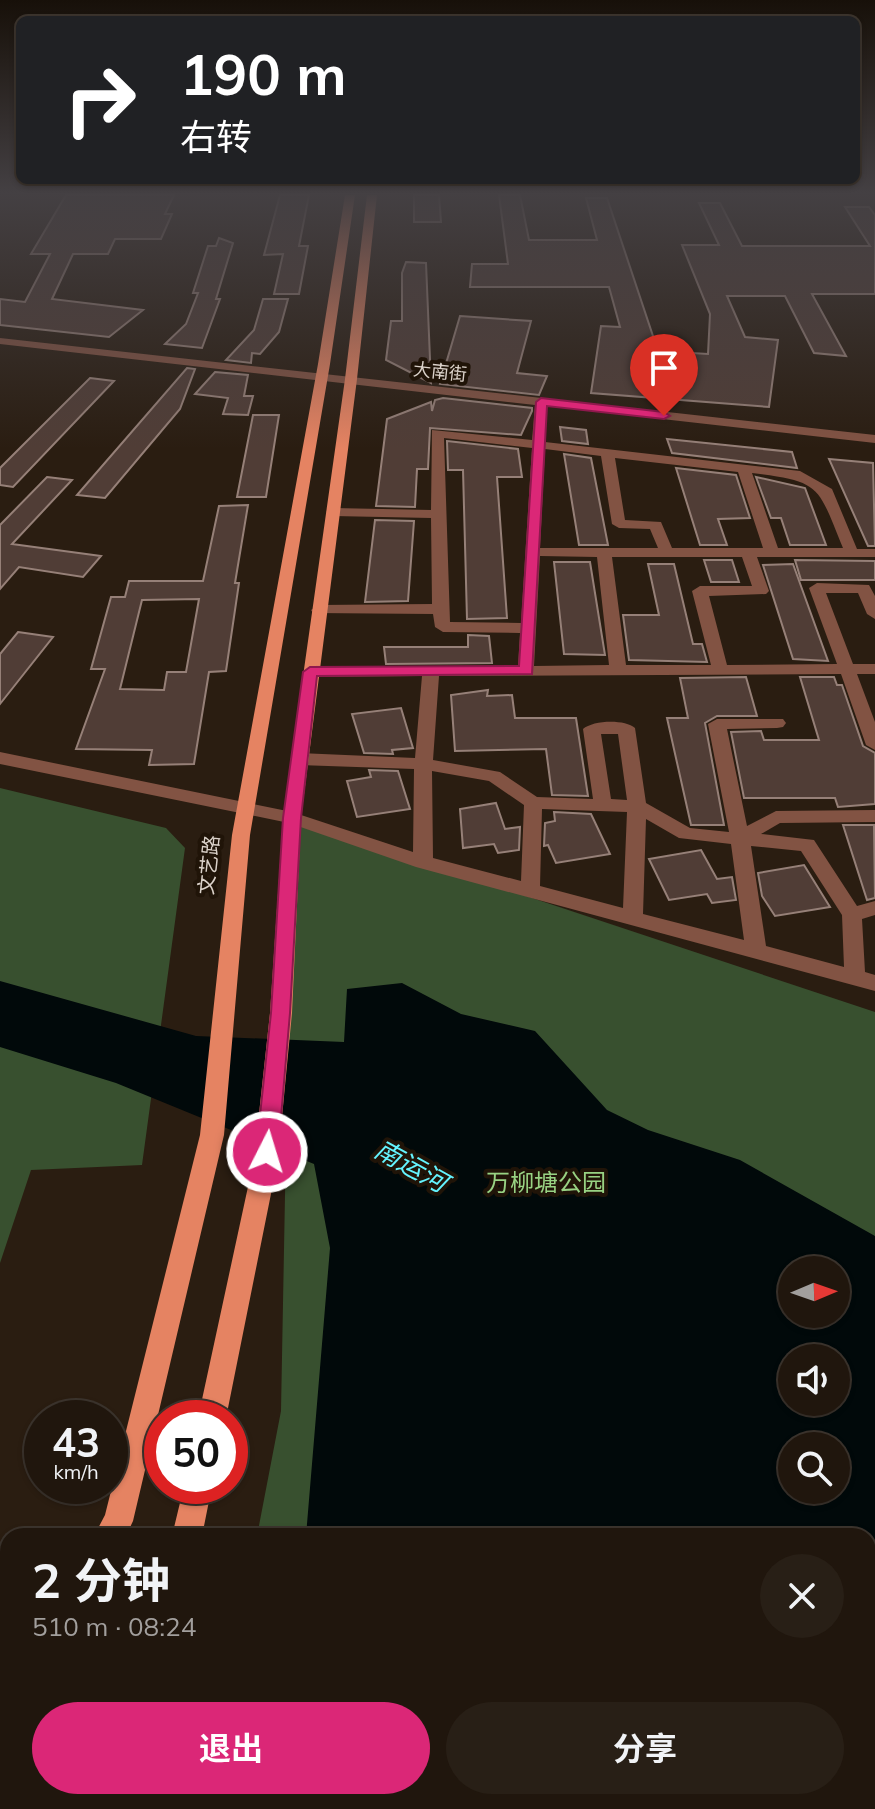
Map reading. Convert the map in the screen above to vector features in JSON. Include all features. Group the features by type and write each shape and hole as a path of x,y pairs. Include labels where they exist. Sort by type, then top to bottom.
{"main road":[{"name":"文艺路","path":"114,1528 212,1135 246,807 337,279"},
{"path":"216,1400 267,1152 281,1013 292,818 363,279"},
{"path":"189,1528 194,1504"}],"street":[{"name":"大南街","path":"0,331 323,370"},
{"name":"大南街","path":"0,341 323,370 875,428"},
{"name":"大南街","path":"352,373 541,402 875,439"},
{"path":"526,671 541,402"},
{"path":"529,628 443,627 440,609 437,433 800,475 827,492 852,553"},
{"path":"607,452 619,524 656,525 667,553"},
{"path":"743,468 772,553"},
{"path":"333,512 438,514"},
{"path":"533,552 875,553"},
{"path":"604,552 618,670"},
{"path":"720,670 700,591 761,591 748,553"},
{"path":"875,614 864,588 817,588 846,669 872,727 875,745"},
{"path":"319,610 440,609"},
{"path":"310,672 875,669"},
{"path":"423,862 424,764 431,671"},
{"path":"756,951 740,839 717,724 777,723"},
{"path":"603,805 592,729 626,728 637,806 633,918"},
{"path":"0,758 292,818 423,862 875,983"},
{"path":"299,759 424,764 494,776 533,803 637,806 686,834 807,845 852,915 855,978"},
{"path":"530,891 533,803"},
{"path":"740,839 776,817 875,816"},
{"path":"852,915 875,908"}],"green space":[{"path":"0,788 166,828 185,848 142,1165 31,1170 0,1263"},
{"name":"万柳塘公园","path":"292,818 875,1012 875,1528 259,1528 281,1411"}],"water":[{"name":"万柳塘公园","path":"0,981 196,1036 344,1042 347,989 402,983 461,1014 535,1031 607,1110 648,1130 740,1160 875,1236 875,1528 307,1528 330,1248 314,1164 116,1083 0,1047"}],"building":[{"path":"37,279 61,279 52,299 143,310 109,337 0,325 0,299 25,302"},
{"path":"197,279 222,279 216,299 220,299 202,348 165,344 186,324 198,293 193,293"},
{"path":"277,279 302,279 299,294 274,294"},
{"path":"402,279 427,279 431,383 386,360 391,321 402,321"},
{"path":"471,279 634,279 658,351 708,354 710,314 696,279 875,279 875,294 812,294 846,356 814,353 785,296 727,296 745,337 778,340 769,407 591,393 601,326 620,327 609,287 470,287"},
{"path":"263,299 288,299 279,332 260,354 252,353 251,363 226,360 254,330"},
{"path":"460,316 531,321 517,373 547,376 539,395 440,384"},
{"path":"187,368 195,369 180,409 105,498 77,495"},
{"path":"215,372 248,375 244,396 253,396 248,415 223,414 228,398 195,394"},
{"path":"90,378 114,381 13,487 0,485 0,468"},
{"path":"443,398 532,408 532,411 521,435 430,428 428,469 417,469 415,507 376,506 387,419 431,402 432,411 435,400"},
{"path":"253,415 279,415 266,497 237,497"},
{"path":"560,427 586,430 588,444 562,441"},
{"path":"667,439 792,452 797,468 672,453"},
{"path":"447,441 518,449 522,477 497,477 507,618 467,619 463,470 448,470"},
{"path":"564,454 591,458 608,545 579,545"},
{"path":"829,459 873,463 875,546 868,546"},
{"path":"676,468 736,475 750,518 718,519 727,545 700,545"},
{"path":"47,477 72,480 12,544 101,556 83,577 19,567 0,589 0,525"},
{"path":"756,477 805,488 826,545 790,545 781,518 771,518"},
{"path":"248,505 235,583 239,583 226,671 209,672 194,764 149,765 152,750 76,749 105,669 91,669 111,597 125,597 129,581 203,581 219,506","holes":["199,599 186,672 167,672 164,690 120,689 142,600"]},
{"path":"375,520 414,521 408,601 365,602"},
{"path":"704,560 732,560 739,582 711,582"},
{"path":"795,560 875,561 875,580 801,580"},
{"path":"554,562 590,562 605,655 564,654"},
{"path":"648,564 674,564 693,644 702,644 707,662 629,660 623,615 659,615"},
{"path":"793,564 828,661 793,659 763,565"},
{"path":"18,632 53,637 0,704 0,654"},
{"path":"468,635 489,636 492,663 386,664 384,647 468,647"},
{"path":"746,677 757,716 717,716 705,723 724,825 691,825 667,718 688,718 680,678"},
{"path":"800,677 834,677 837,685 842,685 863,746 875,753 875,804 838,807 835,798 744,798 731,732 761,731 764,740 819,740"},
{"path":"488,690 487,696 512,695 515,718 576,718 588,796 552,795 546,749 455,751 451,695"},
{"path":"401,708 413,748 392,750 393,754 364,753 352,714"},
{"path":"369,770 398,771 410,809 357,817 347,781 371,777"},
{"path":"496,803 505,829 520,827 519,850 498,853 494,844 463,848 460,809"},
{"path":"554,812 591,814 610,854 556,863 548,845 544,846 545,823 555,821"},
{"path":"843,825 874,825 875,898 867,900"},
{"path":"701,850 717,879 732,877 736,900 712,903 707,894 669,900 649,859"},
{"path":"804,865 830,907 775,916 762,896 758,873"}],"route":[{"path":"267,1152 281,1013 292,818 310,672 526,671 541,402 664,416"}],"water label":[{"name":"南运河","path":"411,1166"}]}
